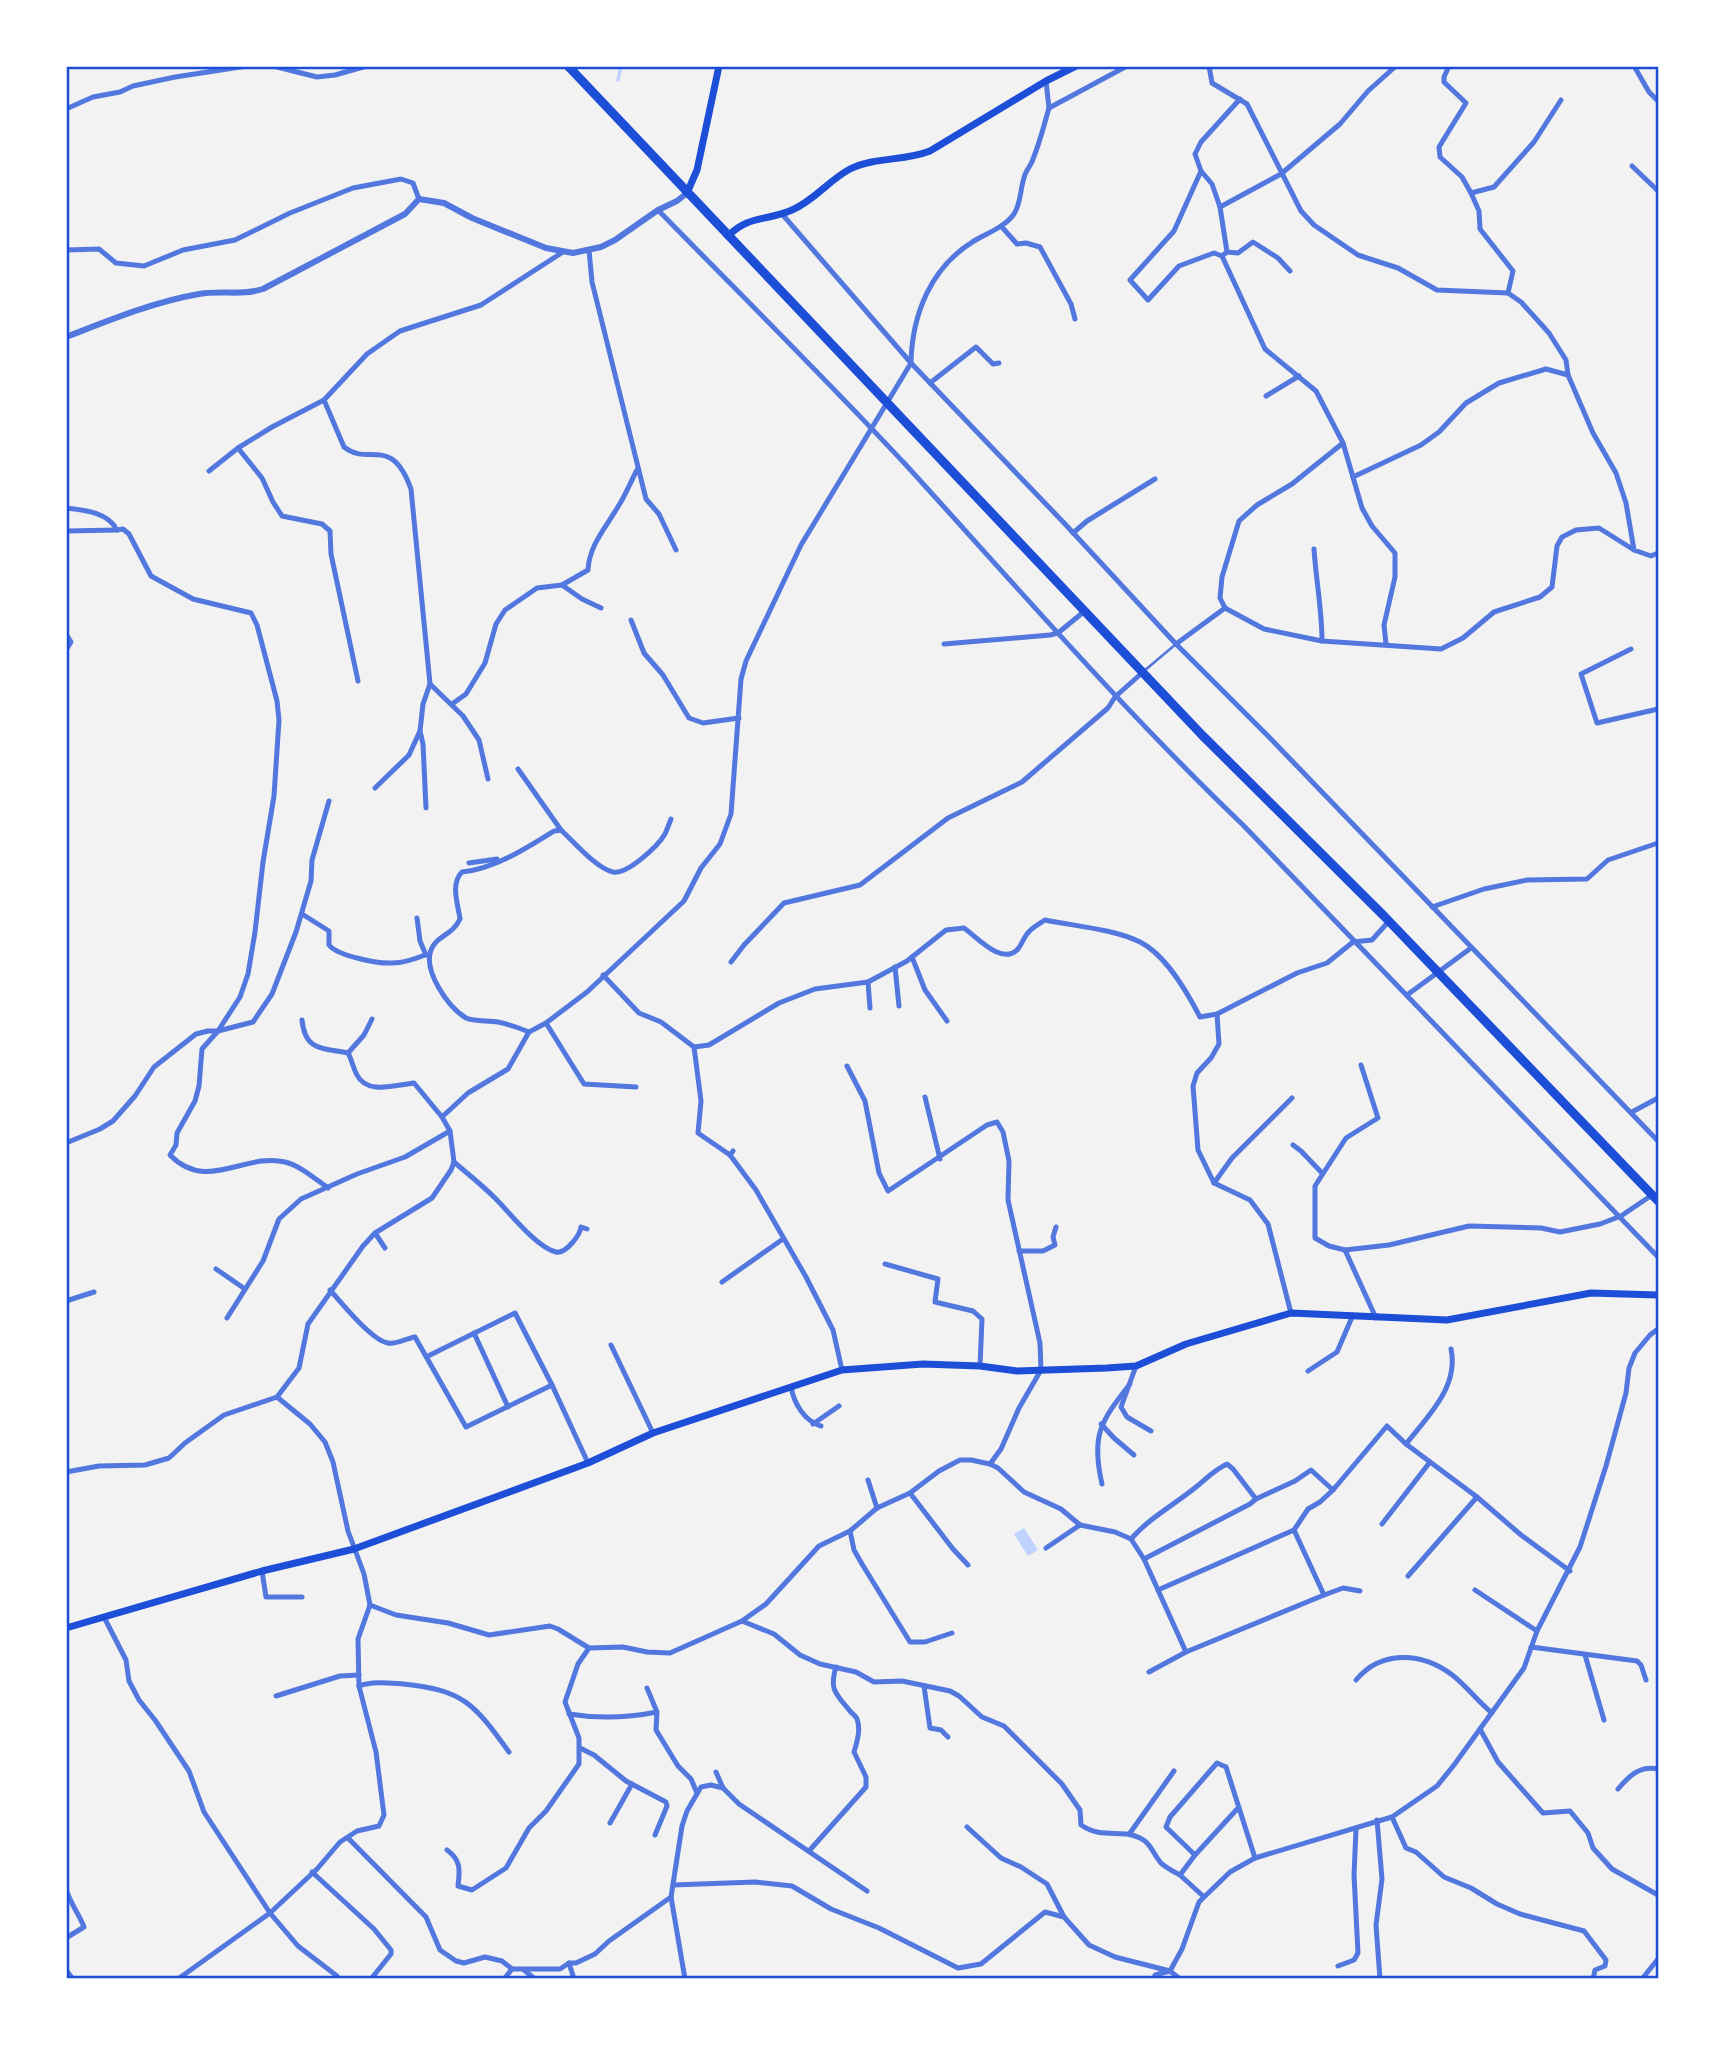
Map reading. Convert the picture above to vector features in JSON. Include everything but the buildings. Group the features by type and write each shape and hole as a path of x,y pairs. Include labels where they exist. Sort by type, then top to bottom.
{"highway":[{"path":"568,66 1212,744 1390,921 1656,1198"}],"main road":[{"path":"687,193 697,170 719,66"},
{"path":"728,236 748,220 782,214 812,199 850,169 914,157 930,151 1046,81 1076,66"},
{"path":"66,1628 105,1619 262,1571 355,1549 588,1463 653,1433 842,1370 923,1364 979,1366 1017,1371 1136,1366 1186,1345 1291,1313 1447,1320 1591,1293 1658,1295"}],"street":[{"path":"66,109 93,96 120,92 133,86 247,66"},
{"path":"273,66 323,77 367,66"},
{"path":"1049,108 1127,66"},
{"path":"1209,66 1212,83 1247,104 1281,174 1306,217 1358,254 1398,268 1437,289 1508,293 1521,302 1549,333 1566,360 1568,375 1593,433 1616,473 1626,503 1634,550"},
{"path":"1220,208 1281,174 1340,124 1368,91 1396,66"},
{"path":"1449,66 1444,82 1466,103 1439,147 1440,158 1462,177 1479,211 1480,229 1513,271 1508,293"},
{"path":"1634,66 1648,92 1658,101"},
{"path":"442,1117 468,1093 508,1069 529,1031 546,1023 587,992 684,901 701,868 720,844 731,814 741,679 746,661 800,545 911,363 911,337 917,315 935,278 946,263 972,242 1013,216 1024,175 1032,162 1049,108 1046,81"},
{"path":"1240,99 1200,142 1195,154 1201,171 1212,184 1220,208 1224,254 1265,349 1316,391 1343,443 1367,517 1395,553 1395,577 1384,625 1386,644"},
{"path":"1471,193 1494,187 1534,142 1561,100"},
{"path":"1632,166 1658,191"},
{"path":"1201,171 1174,231 1130,280 1148,300 1179,266 1214,253 1238,253 1253,242 1278,258 1290,271"},
{"path":"66,250 99,249 116,263 144,266 183,250 235,240 290,212 353,188 401,179 413,183 419,199"},
{"path":"419,199 444,203 471,218 545,248 573,253 615,240 687,193"},
{"path":"66,337 161,302 224,290 237,294 263,289 405,214 419,199"},
{"path":"658,210 872,429 1115,697 1179,764 1243,825 1658,1257"},
{"path":"782,214 911,363 1176,645 1658,1141"},
{"path":"1001,226 1017,244 1026,243 1040,247 1071,304 1075,319"},
{"path":"589,250 592,282 637,470 646,499 659,514 676,550"},
{"path":"209,471 238,448 324,400 367,354 400,331 481,305 562,252"},
{"path":"930,383 976,347 993,364 999,363"},
{"path":"1353,477 1421,445 1439,432 1466,403 1499,383 1546,369 1568,375"},
{"path":"1266,396 1299,376"},
{"path":"324,400 344,447 349,451 381,453 391,458 407,477 411,489 430,684 423,704 420,731 409,755 375,788"},
{"path":"1343,443 1292,484 1257,505 1239,522 1223,577 1220,598 1225,608 1264,629 1322,641 1441,649 1463,638 1494,612 1540,597 1552,587 1557,546 1562,537 1576,530 1599,528 1634,550 1651,556 1658,553"},
{"path":"238,448 262,478 282,516 322,524 330,531 331,554 358,681"},
{"path":"452,704 466,694 485,663 496,624 505,610 537,588 562,585 588,570 588,560 603,527 618,506 637,470"},
{"path":"1073,533 1087,521 1155,479"},
{"path":"66,508 90,511 106,518 117,530"},
{"path":"66,531 123,529 129,534 151,576 193,599 251,613 277,701 279,720 274,796 248,974 240,997 218,1031 202,1049 195,1101 177,1133 176,1145 170,1155 179,1164 213,1172 263,1161 285,1162 302,1169 328,1188"},
{"path":"1314,549 1316,583 1322,615 1322,641"},
{"path":"562,585 601,608"},
{"path":"1176,645 1225,608"},
{"path":"944,644 981,643 1058,633 1086,610"},
{"path":"631,620 644,653 663,675 689,718 703,723 739,718"},
{"path":"66,634 71,642 66,650"},
{"path":"1631,649 1581,674 1597,723 1658,709"},
{"path":"731,962 784,903 860,885 948,818 1022,782 1108,708 1115,697 1144,671"},
{"path":"430,684 464,716 479,740 488,779"},
{"path":"420,731 426,807"},
{"path":"518,769 561,830 578,848 614,873 633,866 664,837 671,819"},
{"path":"66,1143 113,1121 135,1096 154,1067 196,1034 253,1022 272,994 302,914 311,881 312,860 329,801"},
{"path":"302,914 329,931 329,945 335,951 372,961 409,961 427,955 440,938 452,932 460,919 455,884 459,875 507,857 554,831 561,830"},
{"path":"1432,907 1483,889 1527,880 1587,879 1608,860 1658,843"},
{"path":"469,863 507,857"},
{"path":"417,918 420,941 436,983 451,1005 468,1019 498,1021 529,1031"},
{"path":"603,975 639,1013 661,1022 694,1047 709,1045 779,1003 815,989 868,982 912,957 946,930 964,928 997,953 1006,956 1013,953 1027,934 1045,919 1142,943 1167,965 1186,991 1200,1017 1217,1014 1297,973 1328,963 1353,942 1372,940 1390,921"},
{"path":"1407,995 1471,947"},
{"path":"912,957 925,990 947,1021"},
{"path":"895,967 899,1006"},
{"path":"868,982 870,1008"},
{"path":"1217,1014 1219,1044 1197,1073 1193,1086 1198,1150 1214,1182 1250,1200 1268,1224 1291,1313"},
{"path":"348,1053 364,1035 372,1019"},
{"path":"302,1020 304,1036 313,1046 348,1053"},
{"path":"546,1023 584,1084 636,1087"},
{"path":"694,1047 701,1101 698,1133 732,1153 756,1190 833,1330 842,1370"},
{"path":"66,1472 99,1466 145,1465 169,1458 223,1415 278,1396 299,1368 308,1324 362,1246 375,1233 432,1198 454,1162 450,1131 442,1117 414,1083 370,1087 364,1084 357,1076 348,1053"},
{"path":"1361,1065 1378,1118 1346,1138 1315,1186 1315,1238 1329,1245 1345,1250 1389,1245 1469,1226 1541,1228 1560,1232 1600,1224 1656,1198"},
{"path":"847,1066 864,1101 878,1173 888,1191 987,1125 995,1122 1003,1132 1009,1161 1008,1200 1040,1343 1041,1370 1001,1449 990,1464"},
{"path":"925,1097 940,1158"},
{"path":"1214,1182 1232,1158 1292,1098"},
{"path":"1632,1112 1658,1098"},
{"path":"227,1318 263,1261 279,1219 301,1199 357,1174 405,1157 450,1131"},
{"path":"1293,1145 1322,1173"},
{"path":"454,1162 494,1196 531,1234 555,1252 562,1252 569,1246 580,1233 581,1227 587,1229"},
{"path":"1019,1251 1043,1251 1055,1245 1053,1237 1056,1227"},
{"path":"375,1233 385,1248"},
{"path":"722,1282 783,1239"},
{"path":"1345,1250 1376,1318"},
{"path":"886,1264 938,1279 935,1302 973,1311 982,1319 979,1366"},
{"path":"216,1269 245,1289"},
{"path":"330,1290 379,1339 390,1344 415,1336 466,1427 552,1385"},
{"path":"66,1301 94,1292"},
{"path":"426,1357 515,1312 588,1463"},
{"path":"1308,1371 1338,1352 1353,1315"},
{"path":"1154,1979 1155,1975 1170,1971 1182,1949 1203,1896 1217,1887 1230,1872 1255,1858 1392,1817 1437,1786 1524,1668 1537,1631 1580,1547 1626,1393 1629,1368 1635,1353 1658,1329"},
{"path":"474,1334 508,1406"},
{"path":"611,1345 653,1433"},
{"path":"1406,1444 1442,1399 1450,1380 1453,1359 1451,1349"},
{"path":"1136,1366 1121,1407 1127,1416 1151,1431"},
{"path":"1102,1484 1096,1457 1101,1424 1130,1384"},
{"path":"791,1387 793,1401 813,1424 821,1426"},
{"path":"178,1979 270,1913 348,1838 358,1831 379,1826 384,1815 376,1752 359,1686 358,1639 370,1605 364,1574 325,1442 310,1424 278,1396"},
{"path":"813,1424 839,1406"},
{"path":"1101,1424 1134,1455"},
{"path":"1158,1590 1294,1530 1308,1509 1320,1503 1333,1490 1387,1426 1406,1444 1570,1571"},
{"path":"370,1605 396,1615 448,1623 489,1635 550,1626 589,1648 623,1647 670,1653 707,1634 742,1621 766,1604 819,1546 850,1531 877,1508 909,1493 939,1471 960,1460 990,1464 1024,1492 1060,1509 1080,1525 1130,1538 1143,1559 1186,1651"},
{"path":"1382,1524 1430,1462"},
{"path":"1130,1538 1213,1472 1227,1464 1256,1499"},
{"path":"1143,1559 1311,1470 1333,1490"},
{"path":"868,1480 877,1508"},
{"path":"909,1493 968,1565"},
{"path":"1408,1576 1477,1497"},
{"path":"1046,1548 1080,1525"},
{"path":"1294,1530 1324,1595"},
{"path":"850,1531 854,1550 911,1642 925,1643 952,1633"},
{"path":"262,1571 266,1597 302,1597"},
{"path":"1149,1672 1186,1651 1324,1595 1343,1588 1360,1591"},
{"path":"1475,1590 1537,1631"},
{"path":"105,1619 126,1660 129,1681 139,1700 190,1771 204,1812 270,1913 299,1946 337,1976"},
{"path":"742,1621 774,1634 800,1655 820,1664 856,1672 874,1682 902,1681 950,1691 982,1717 1004,1726 1062,1784 1080,1810 1081,1825 1090,1831 1111,1835 1130,1833 1144,1840 1164,1866 1180,1875 1203,1896"},
{"path":"1531,1647 1637,1661 1646,1680"},
{"path":"447,1850 460,1865 458,1886 472,1890 506,1868 529,1828 546,1811 574,1773 579,1764 579,1738 565,1702 578,1664 589,1648"},
{"path":"1585,1655 1604,1720"},
{"path":"1356,1680 1361,1673 1390,1657 1406,1656 1450,1673 1492,1713"},
{"path":"810,1851 866,1787 866,1777 854,1752 859,1735 858,1720 834,1691 836,1667"},
{"path":"276,1696 340,1676 359,1675"},
{"path":"359,1686 387,1683 426,1686 452,1693 480,1713 509,1752"},
{"path":"924,1686 930,1728 942,1730 948,1737"},
{"path":"569,1714 620,1718 657,1712 656,1730 678,1766 691,1779 697,1793"},
{"path":"1480,1729 1498,1762 1543,1813 1570,1811 1588,1833 1593,1848 1612,1869 1658,1895"},
{"path":"580,1748 594,1755 614,1773 666,1802 667,1806 655,1835"},
{"path":"1195,1855 1166,1826 1170,1817 1217,1763 1226,1767 1255,1858"},
{"path":"1618,1788 1637,1771 1644,1768 1658,1769"},
{"path":"1130,1833 1174,1771"},
{"path":"716,1772 723,1788 739,1804 867,1891"},
{"path":"610,1823 632,1784"},
{"path":"685,1979 671,1897 682,1826 701,1787 711,1785 723,1788"},
{"path":"1180,1875 1239,1807"},
{"path":"1392,1817 1406,1848 1416,1852 1444,1877 1520,1914 1584,1931 1606,1960 1605,1966 1595,1970 1593,1979"},
{"path":"1377,1821 1382,1880 1376,1925 1380,1979"},
{"path":"967,1827 1001,1858 1047,1884 1064,1917 1089,1945 1115,1957 1170,1971 1180,1979"},
{"path":"1338,1966 1354,1961 1358,1953 1354,1875 1356,1829"},
{"path":"348,1838 426,1917 440,1950 456,1962 464,1963 485,1957 502,1961 512,1969 560,1969 595,1954 671,1897"},
{"path":"312,1872 374,1929 391,1950 391,1954 371,1979"},
{"path":"673,1885 755,1882 792,1885 831,1909 879,1928 958,1968 981,1964 1045,1912 1064,1917"},
{"path":"66,1889 84,1927 66,1938"},
{"path":"1642,1979 1658,1959"},
{"path":"569,1963 574,1979"},
{"path":"504,1979 512,1969"},
{"path":"66,1970 73,1979"},
{"path":"523,1970 535,1979"}],"lane":[{"path":"1144,671 1176,645"}],"water":[{"path":"1024,1528 1038,1550 1028,1556 1014,1534"}],"waterway":[{"path":"618,80 621,66"}]}
